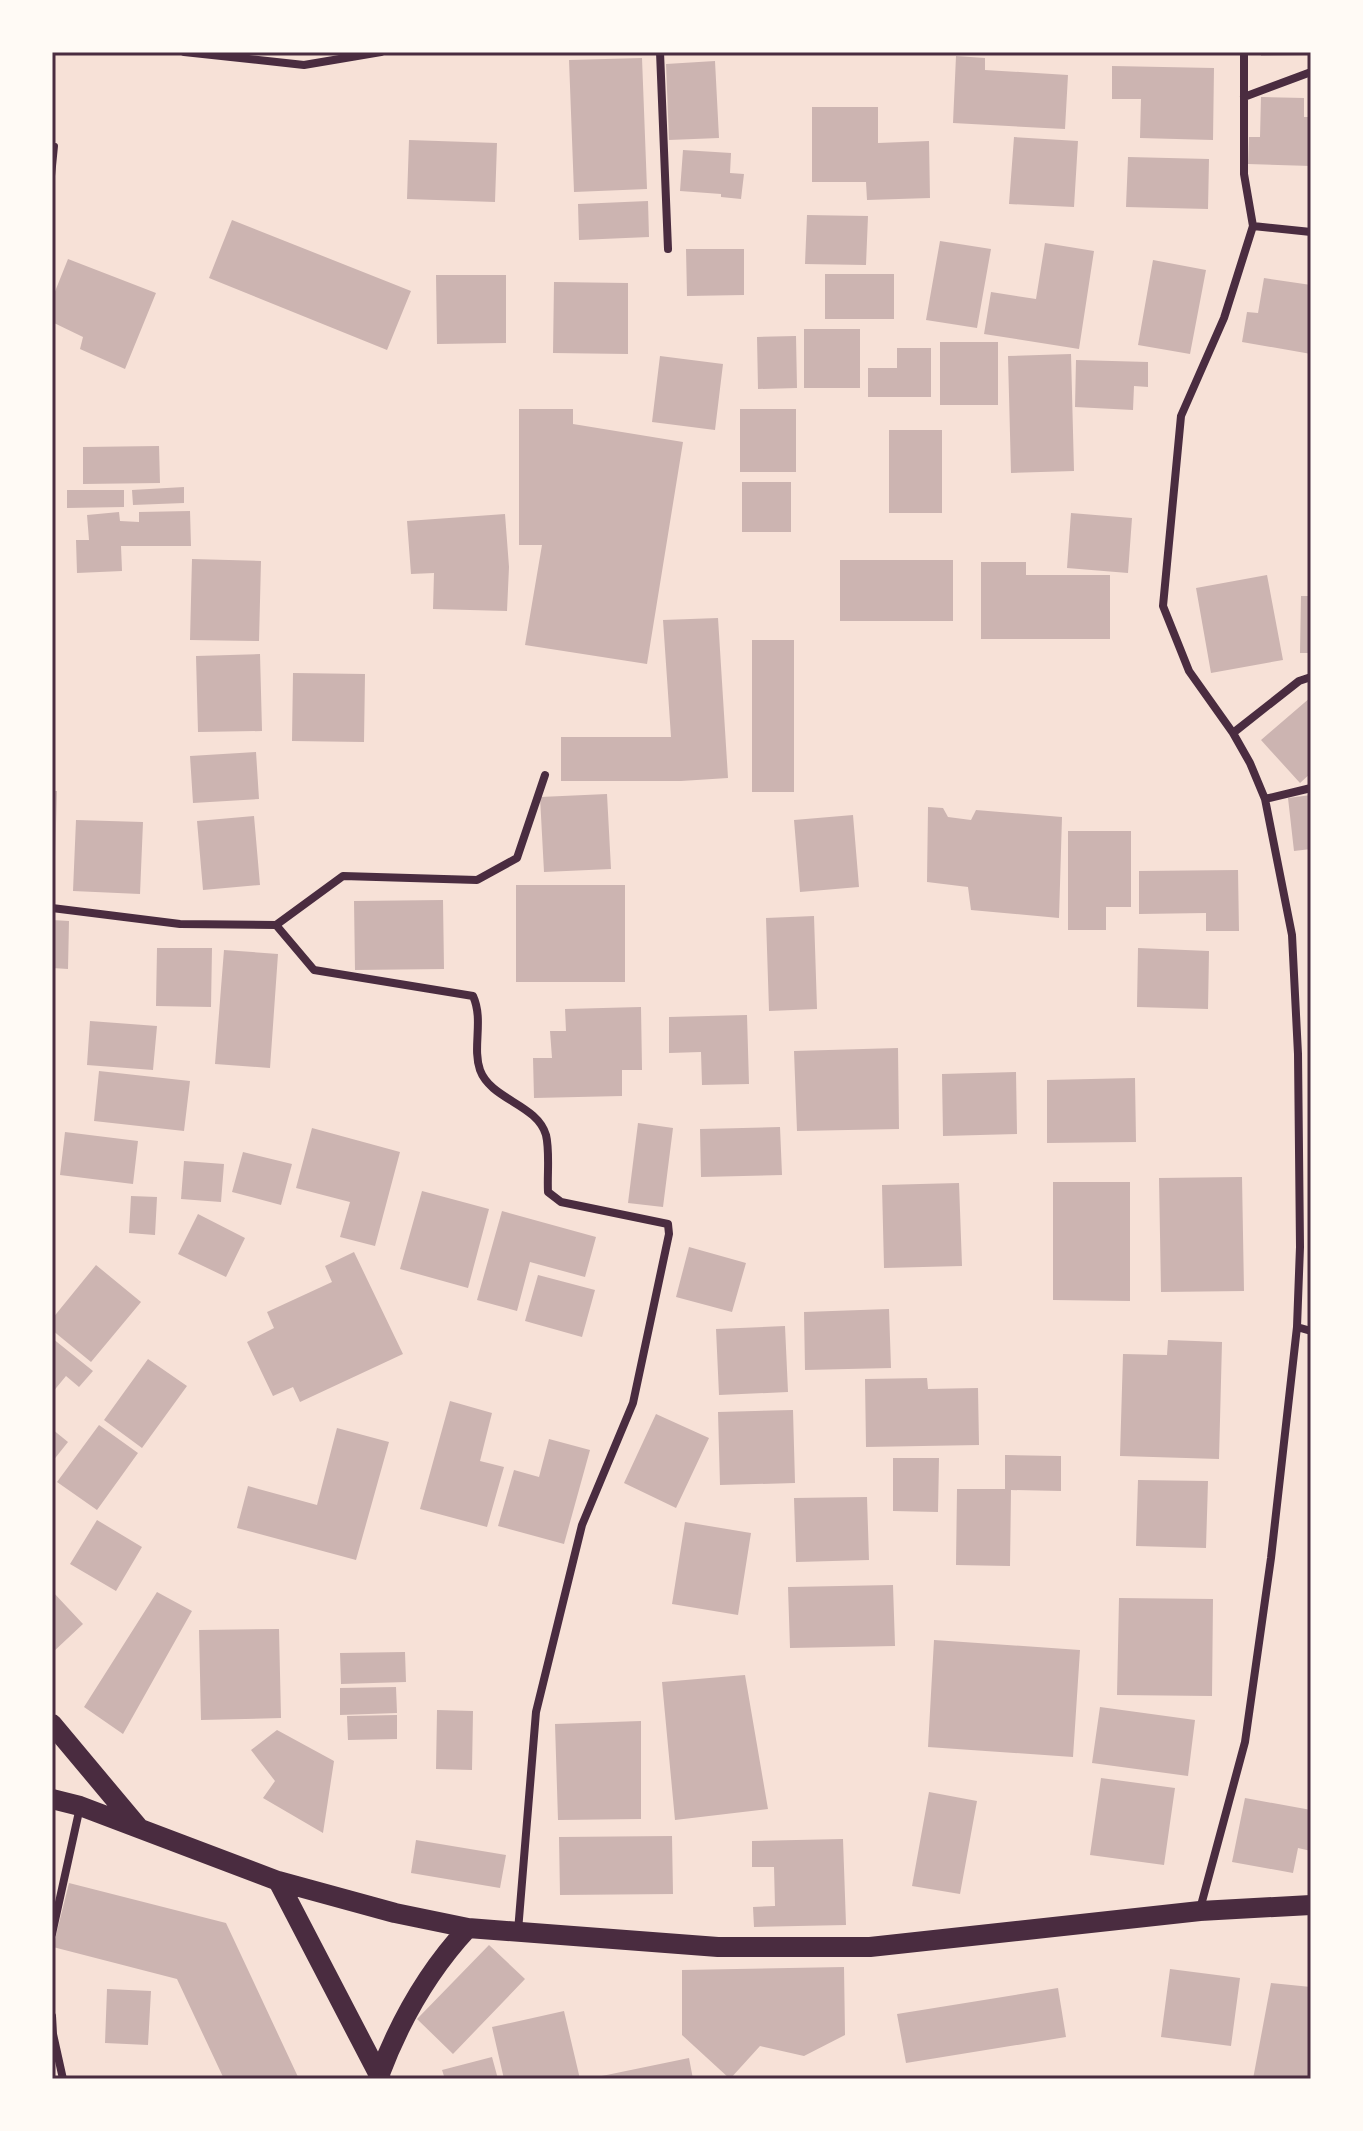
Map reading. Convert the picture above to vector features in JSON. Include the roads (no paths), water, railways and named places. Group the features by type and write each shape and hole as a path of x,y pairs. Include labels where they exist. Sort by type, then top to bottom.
{"main road":[{"path":"52,1724 142,1831"},
{"path":"52,1799 80,1806 278,1881 395,1913 468,1928 718,1947 870,1947 1200,1911 1311,1905"},
{"path":"278,1881 380,2078"},
{"path":"380,2078 395,2035 412,2002 429,1974 468,1928"}],"street":[{"path":"184,52 304,65 381,52"},
{"path":"660,52 668,249"},
{"path":"1200,1911 1245,1742 1271,1558 1297,1327 1300,1247 1298,1054 1292,935 1265,799 1233,733 1189,671 1163,606 1181,416 1224,318 1253,226 1244,174 1244,52"},
{"path":"1244,97 1311,72"},
{"path":"1253,226 1311,232"},
{"path":"1233,733 1299,681 1311,677"},
{"path":"52,908 180,924 276,925 343,876 477,880 517,858 545,775"},
{"path":"1265,799 1311,788"},
{"path":"276,925 314,970 473,996 478,1007 479,1067 484,1080 539,1121 546,1136 548,1192 561,1202 668,1224 669,1234 633,1403 582,1525 536,1712 518,1932"},
{"path":"1297,1327 1311,1331"},
{"path":"52,1934 80,1806"},
{"path":"52,2016 63,2079"}],"lane":[{"path":"52,176 55,146"}]}
